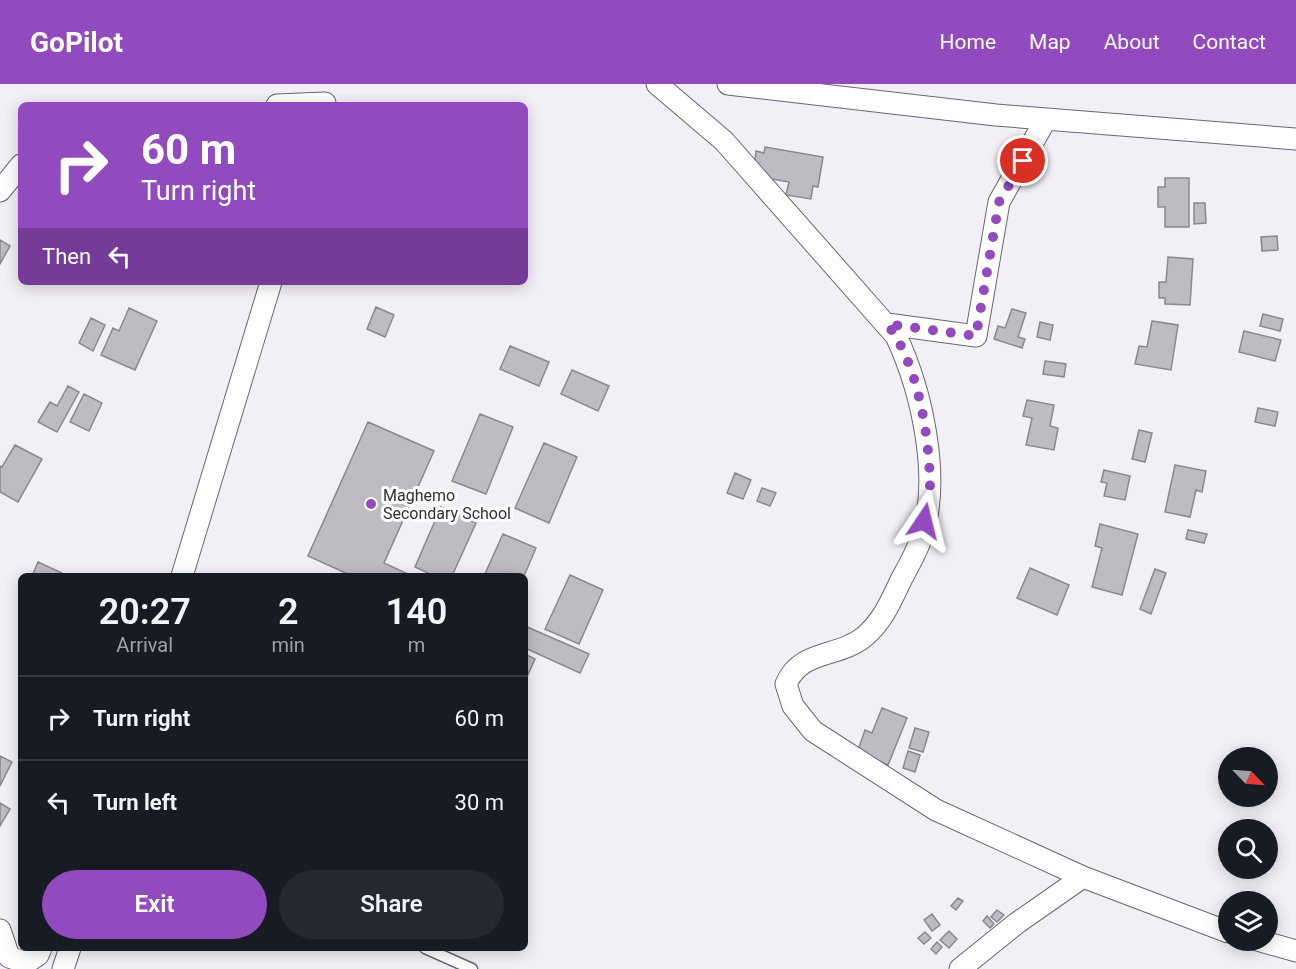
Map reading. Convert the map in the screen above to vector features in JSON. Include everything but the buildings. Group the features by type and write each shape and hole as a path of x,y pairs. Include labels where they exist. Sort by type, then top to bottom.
{"street":[{"path":"657,84 724,141 887,324 896,336 910,365 924,429 930,486 921,538 883,618 863,638 802,662 792,671 786,684 793,706 813,730 936,810 1083,878 1218,928"},
{"path":"728,84 1046,119 1296,139"},
{"path":"296,102 327,97"},
{"path":"887,324 976,336 999,202 1046,119"},
{"path":"0,191 18,169"},
{"path":"183,573 270,285"},
{"path":"960,969 1017,923 1083,878"},
{"path":"0,930 9,957 26,963 38,955 40,951"},
{"path":"1278,946 1296,951"},
{"path":"63,969 69,951"}],"lane":[{"path":"431,951 472,969"}],"place":[{"name":"Maghemo Secondary School","path":"371,504"}],"route":[{"path":"924,521 930,486 924,429 910,365 896,336 887,324 976,336 999,202 1023,161"}]}
